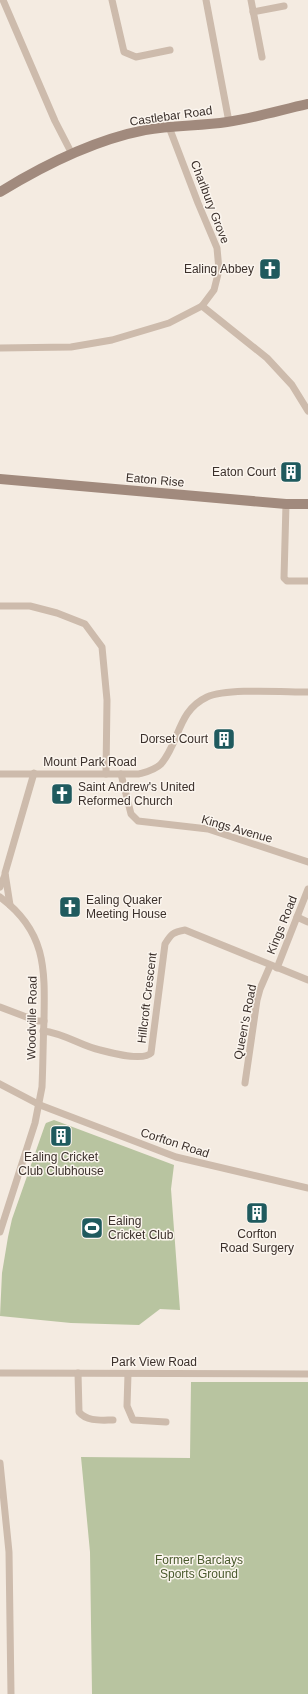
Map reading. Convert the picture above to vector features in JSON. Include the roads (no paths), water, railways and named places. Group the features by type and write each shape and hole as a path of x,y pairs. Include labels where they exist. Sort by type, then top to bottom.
{"main road":[{"name":"Castlebar Road","path":"0,192 30,174 72,154 120,137 145,130 229,122 308,104"},
{"name":"Eaton Rise","path":"0,479 286,504 308,504"}],"street":[{"path":"3,0 55,121 72,154"},
{"path":"112,0 124,52 136,57 170,50"},
{"path":"206,0 229,122"},
{"path":"251,0 262,57"},
{"path":"253,12 284,6"},
{"name":"Charlbury Grove","path":"169,127 217,248 219,270 214,290 202,306"},
{"path":"0,348 71,347 112,340 169,323 202,306 267,358 292,385 308,411"},
{"path":"286,504 284,578 287,581 308,581"},
{"path":"0,606 30,606 57,613 85,624 102,647 107,700 106,774"},
{"name":"Mount Park Road","path":"0,774 139,774 151,770 160,764 171,748 181,722 193,707 207,697 224,692 308,692"},
{"path":"0,887 34,773"},
{"name":"Kings Avenue","path":"121,774 131,814 138,821 208,829 308,862"},
{"path":"5,873 10,905"},
{"name":"Kings Road","path":"274,967 308,889"},
{"name":"Woodville Road","path":"0,898 10,905 30,927 37,943 45,980 42,1087 40,1105 35,1123 3,1206 0,1232"},
{"path":"297,917 308,922"},
{"name":"Hillcroft Crescent","path":"43,1031 69,1038 99,1050 136,1057 146,1057 149,1055 152,1052 165,944 171,934 179,931 186,930 308,980"},
{"name":"Queen's Road","path":"245,1083 257,1000 260,989 274,967"},
{"path":"0,1007 37,1021 44,1021"},
{"name":"Corfton Road","path":"0,1084 40,1105 176,1157 308,1188"},
{"name":"Park View Road","path":"0,1373 308,1374"},
{"path":"78,1374 79,1412 82,1416 89,1419 113,1420"},
{"path":"128,1374 127,1406 133,1420 166,1422"},
{"path":"0,1463 9,1552 11,1694"}],"place":[{"name":"Ealing Abbey","path":"270,269"},
{"name":"Eaton Court","path":"291,472"},
{"name":"Dorset Court","path":"224,739"},
{"name":"Saint Andrew's United Reformed Church","path":"62,794"},
{"name":"Ealing Quaker Meeting House","path":"70,907"},
{"name":"Ealing Cricket Club Clubhouse","path":"61,1136"},
{"name":"Corfton Road Surgery","path":"257,1213"},
{"name":"Ealing Cricket Club","path":"92,1228"}],"park label":[{"name":"Former Barclays Sports Ground","path":"199,1567"}]}
